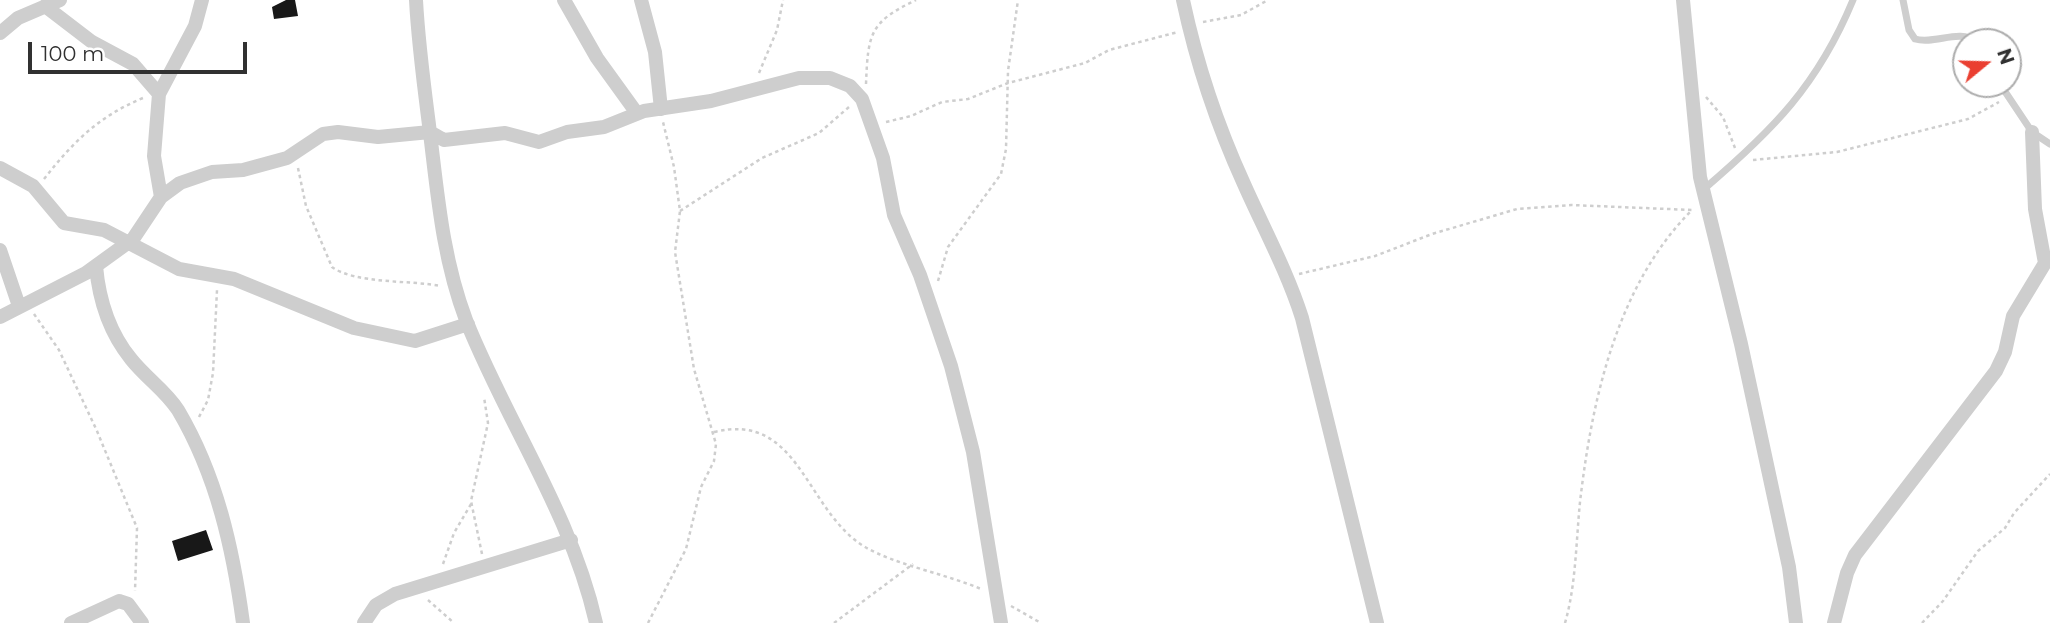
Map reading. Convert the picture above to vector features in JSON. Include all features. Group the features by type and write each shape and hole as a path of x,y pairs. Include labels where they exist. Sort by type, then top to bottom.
{"street":[{"path":"0,33 18,18 60,0"},
{"path":"161,197 154,156 159,94 174,60 191,34 202,0"},
{"path":"416,0 446,258 455,290 489,373 543,477 571,540 591,598 596,623"},
{"path":"564,0 597,58 636,113"},
{"path":"641,0 655,52 661,109"},
{"path":"1183,0 1243,182 1290,279 1377,623"},
{"path":"1684,0 1694,91 1698,163 1741,344 1789,567 1796,623"},
{"path":"45,6 92,42 133,64 159,94"},
{"path":"0,317 96,266 131,241 161,197 191,178 256,167 294,155 317,136 329,132 378,137 430,132 444,140 472,139 497,132 538,142 575,130 604,127 636,113 711,101 750,89 817,76 850,86 862,99 872,123 883,158 894,215 920,275 963,408 1001,623"},
{"path":"1834,623 1847,573 1856,555 1996,371 2005,352 2012,316 2044,266 2045,252 2035,209 2032,132"},
{"path":"0,168 24,180 36,190 64,223 95,227 131,241 179,269 234,279 354,328 410,340 468,324"},
{"path":"0,250 24,304"},
{"path":"96,266 100,298 112,330 132,360 172,403 191,438 222,511 237,579 243,623"},
{"path":"364,623 382,600 411,588 571,540"},
{"path":"71,623 112,602 122,601 142,623"}],"lane":[{"path":"1704,194 1792,107 1807,88 1853,0"},
{"path":"1903,0 1909,30 1915,39 1929,41 1952,37"},
{"path":"2008,98 2032,132 2050,144"}],"path":[{"path":"750,89 766,60 783,0"},
{"path":"680,211 762,158 819,133 862,99 876,27 888,13 916,0"},
{"path":"937,284 948,247 1001,174 1006,149 1008,83 1018,0"},
{"path":"872,123 911,117 942,102 976,97 1008,83 1085,63 1109,50 1162,38 1190,26 1241,15 1268,0"},
{"path":"1694,91 1718,108 1730,129 1737,159 1837,152 1968,119 2005,98"},
{"path":"36,190 73,142 88,130 126,106 159,94"},
{"path":"648,623 689,541 701,487 714,461 714,432 694,369 677,265 680,211 674,167 661,109"},
{"path":"294,155 306,206 331,267 345,274 455,290"},
{"path":"1565,623 1589,444 1615,338 1626,307 1644,274 1665,242 1704,194"},
{"path":"1290,279 1310,270 1375,256 1517,209 1571,205 1692,211"},
{"path":"191,438 208,400 215,358 218,298 215,284 203,272"},
{"path":"24,304 60,350 91,416 137,528 137,584 122,601"},
{"path":"484,564 471,504 478,458 488,430 484,395 489,373"},
{"path":"714,432 737,427 779,442 847,533 867,548 960,580 1041,623"},
{"path":"1922,623 1943,601 1978,551 2005,528 2014,513 2050,474"},
{"path":"439,579 454,533 471,504"},
{"path":"834,623 913,564"},
{"path":"411,588 454,623"}],"building":[{"path":"286,0 295,0 298,16 274,19 272,7"},
{"path":"206,530 213,550 178,561 172,541"}]}
